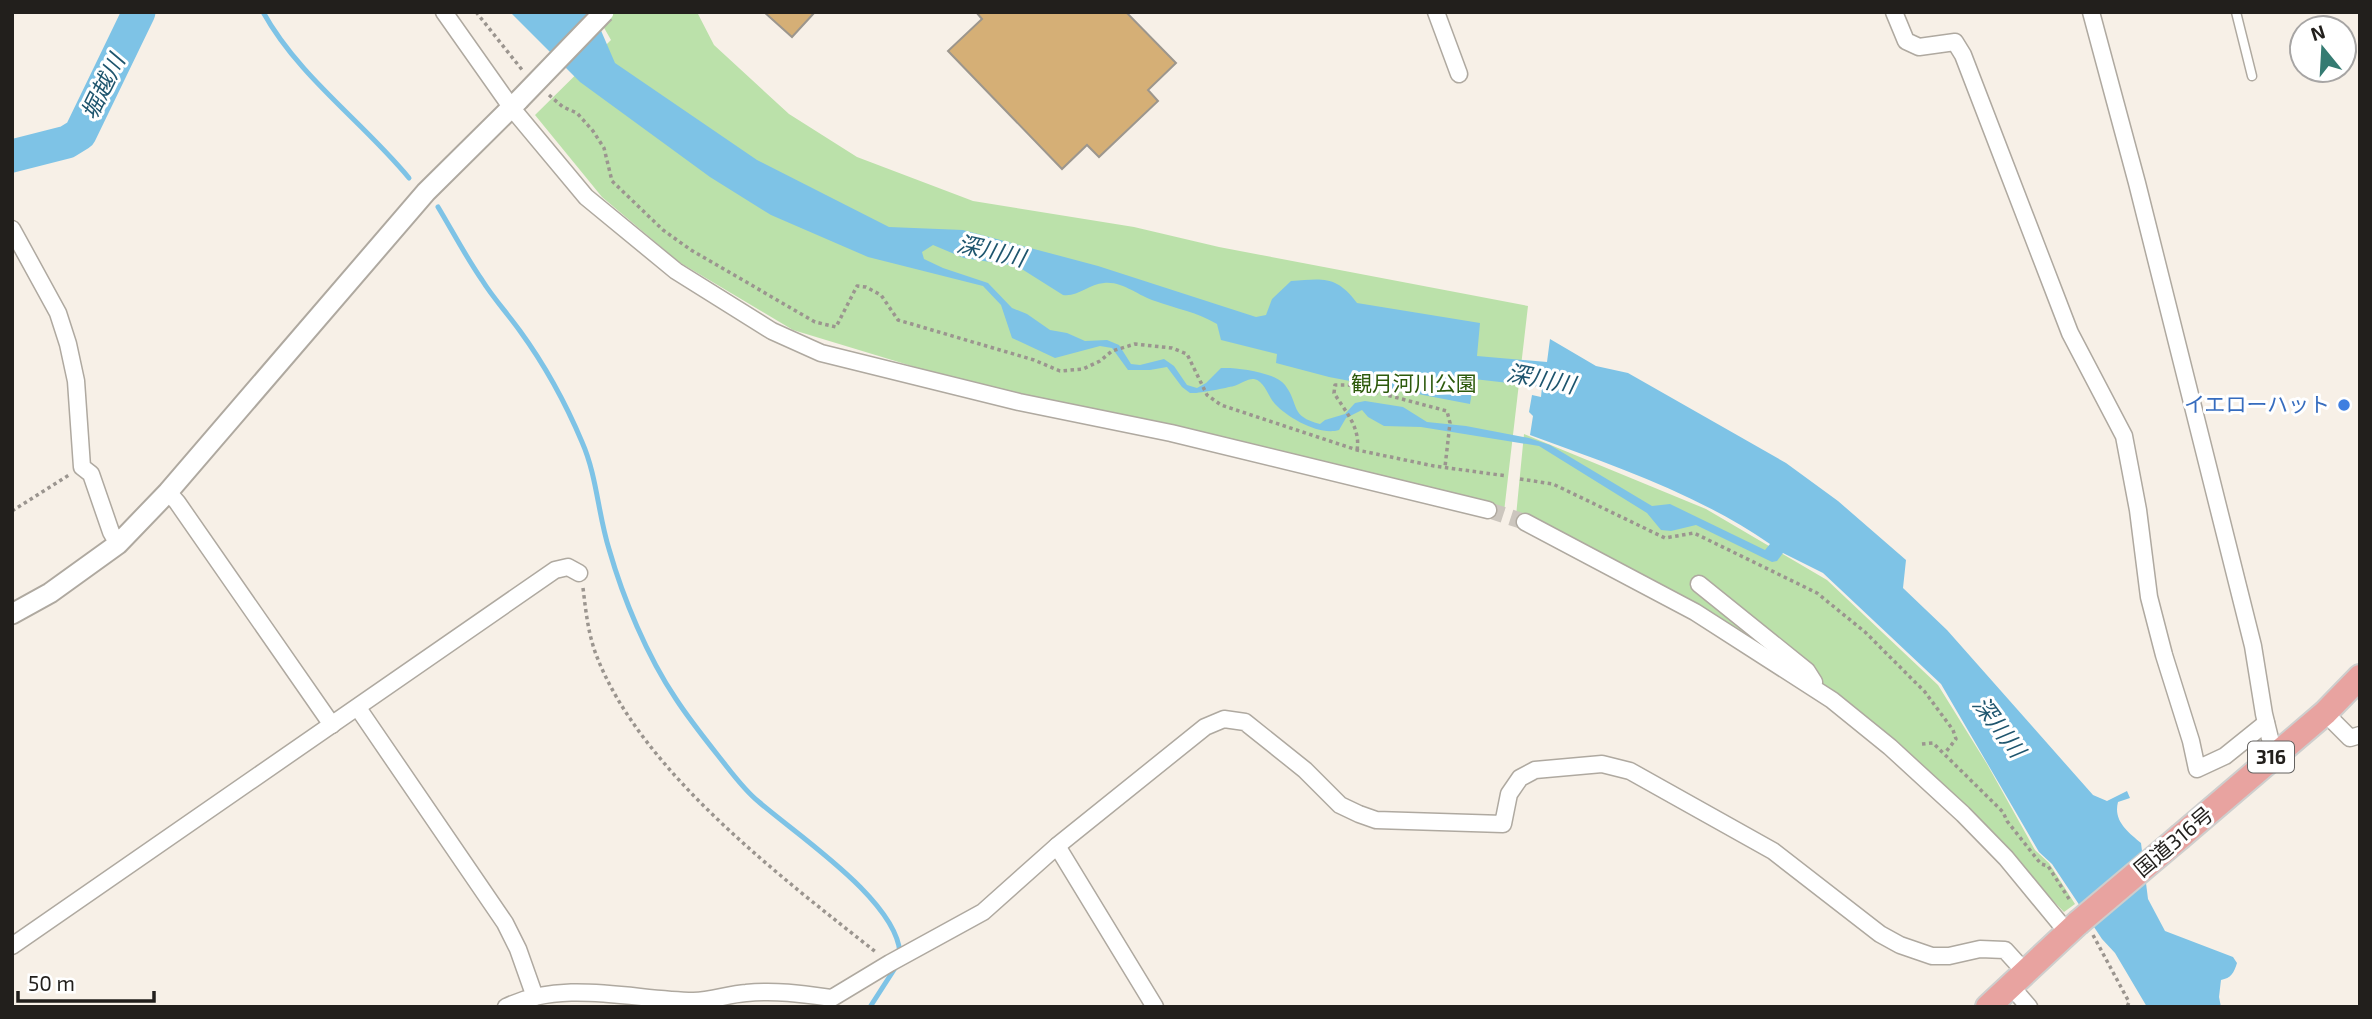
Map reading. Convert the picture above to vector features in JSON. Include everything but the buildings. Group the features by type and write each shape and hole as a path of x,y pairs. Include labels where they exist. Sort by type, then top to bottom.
{"highway":[{"name":"国道316号","path":"1988,1007 2077,923 2325,713 2360,677"}],"street":[{"path":"444,12 586,197 676,271 772,331 821,353 1019,402 1171,433 1489,510"},
{"path":"12,614 50,593 118,544 168,492 426,192 604,12"},
{"path":"1436,12 1459,74"},
{"path":"1894,12 1906,41 1919,47 1955,42 1959,49 2070,333 2124,436 2138,510 2142,559 2149,597 2197,769 2225,756 2266,723"},
{"path":"2091,12 2137,183 2253,646 2274,755"},
{"path":"12,229 58,313 76,381 82,467 91,474 111,532 118,544"},
{"path":"168,492 332,725"},
{"path":"1525,522 1695,612 1815,689 1890,747 2077,923"},
{"path":"12,946 555,570 568,567 579,573"},
{"path":"1699,584 1807,671 1814,680 1815,689"},
{"path":"358,708 505,923 518,949 535,997"},
{"path":"2325,713 2350,738 2360,735"},
{"path":"506,1007 535,997 569,992 696,1001 745,993 784,991 834,1002 890,963 983,912 1057,846 1205,727 1224,719 1245,722 1305,770 1340,805 1376,820 1503,824 1509,794 1520,778 1535,770 1602,764 1630,771 1773,851 1880,934 1900,946 1932,956 1949,956 1980,949 2005,950 2029,1007"},
{"path":"1057,846 1155,1007"}],"lane":[{"path":"2236,12 2252,76"}],"path":[{"path":"476,12 529,78"},
{"path":"543,90 563,107 577,113 593,131 604,148 612,181 663,230 691,250 815,322 836,327 857,286 866,287 881,295 898,320 1034,360 1060,371 1083,369 1100,361 1112,351 1142,344 1181,351 1191,360 1205,392 1221,405 1357,450 1507,476"},
{"path":"1357,450 1359,443 1351,417 1334,393 1335,385 1343,384 1447,411 1450,423 1445,467"},
{"path":"12,511 82,467"},
{"path":"1520,479 1553,484 1665,538 1695,533 1816,593 1865,632 1925,692 1953,730 1956,739 1945,753"},
{"path":"579,573 588,630 597,657 636,730 710,811 792,886 890,963"},
{"path":"1922,744 1933,743 1945,753 2003,812 2041,864 2048,866 2077,923 2129,1002 2127,1007"}],"green space":[{"name":"観月河川公園","path":"595,12 697,12 714,45 789,114 857,157 973,201 1134,227 1219,247 1528,306 1504,512 1361,474 981,387 793,330 679,262 602,197 535,115 611,40"},
{"path":"1524,434 1706,509 1827,580 1938,685 1987,764 2035,850 2049,863 2075,904 2064,912 1838,698 1530,521 1516,516"}],"water":[{"name":"深川川","path":"510,12 593,12 615,63 757,160 889,227 963,230 1098,266 1256,317 1266,315 1272,299 1291,281 1328,281 1342,287 1357,303 1480,323 1477,356 1547,362 1550,339 1596,366 1628,373 1786,463 1838,501 1906,560 1903,588 1947,630 2093,795 2107,801 2127,791 2130,798 2118,802 2118,815 2123,826 2141,843 2148,899 2165,931 2233,957 2237,963 2232,974 2221,980 2221,1007 2147,1007 2115,953 2102,939 2052,864 2039,852 1941,684 1823,573 1783,553 1777,561 1772,562 1696,525 1671,531 1661,530 1647,513 1539,446 1421,427 1384,426 1368,417 1362,410 1346,418 1339,430 1323,430 1288,415 1275,404 1258,380 1250,379 1230,387 1190,393 1167,367 1128,370 1112,348 1100,346 1055,358 1012,338 1001,305 983,286 868,257 771,215 710,177 580,82","holes":["933,245 964,258 1017,266 1063,295 1074,294 1099,284 1118,284 1149,299 1217,324 1221,340 1277,354 1276,363 1329,377 1470,404 1474,379 1542,387 1541,397 1532,395 1529,412 1533,416 1530,435 1684,495 1770,544 1765,550 1670,504 1652,506 1550,445 1529,438 1427,422 1403,407 1365,401 1355,403 1345,414 1320,424 1299,413 1290,392 1280,380 1245,370 1221,368 1197,388 1187,385 1174,366 1164,359 1140,365 1131,364 1119,345 1107,340 1085,341 1067,333 1050,330 1027,314 1012,308 988,283 943,268 924,259 922,252"]}],"waterway":[{"name":"堀越川","path":"12,156 67,142 80,134 139,12"},
{"path":"263,12 294,57 409,178"},
{"path":"438,207 486,287 538,357 569,413 591,468 605,536 621,587 646,646 665,682 697,729 748,792 843,870 864,891 882,912 894,933 900,953"},
{"path":"870,1007 897,965"}],"tunnel":[{"path":"1488,510 1525,522"}],"place":[{"name":"イエローハット","path":"2344,405"}]}
